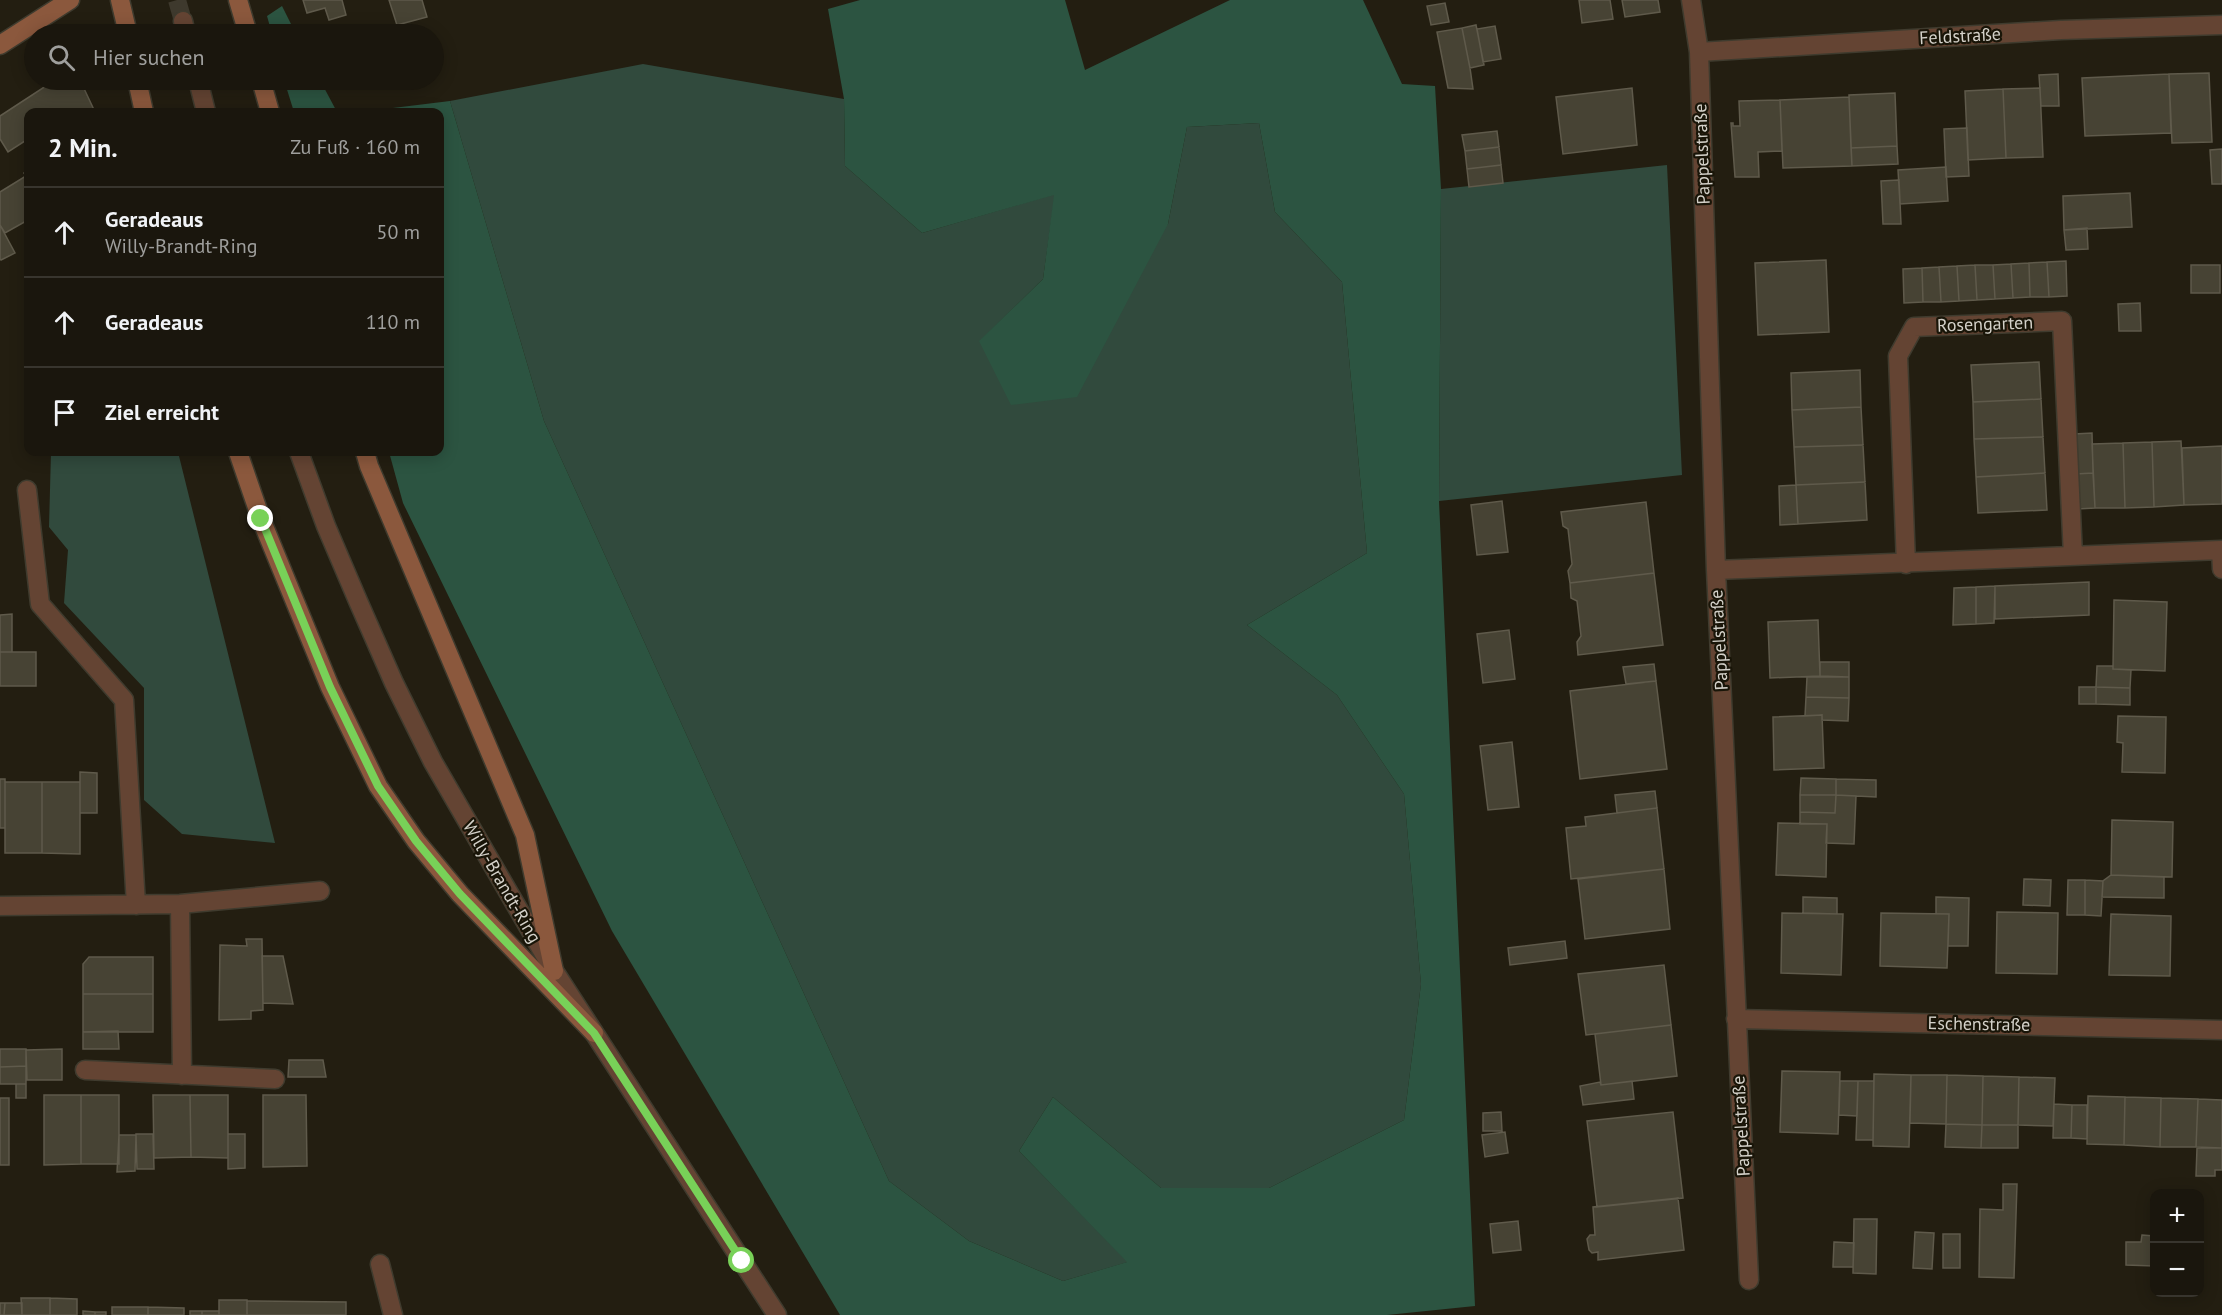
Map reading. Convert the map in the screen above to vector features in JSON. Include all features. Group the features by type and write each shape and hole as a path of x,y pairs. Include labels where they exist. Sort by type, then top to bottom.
{"main road":[{"path":"33,24 70,0"},
{"path":"120,0 126,24"},
{"path":"238,0 245,24"},
{"path":"0,45 24,30"},
{"path":"139,90 143,108"},
{"path":"264,90 269,108"},
{"path":"239,456 261,519 330,687 378,786 416,841 460,894 594,1033"},
{"path":"366,456 525,835 554,971"}],"street":[{"name":"Pappelstraße","path":"1691,0 1699,52 1716,570 1749,1280"},
{"name":"Feldstraße","path":"1699,52 2061,30 2222,25"},
{"path":"200,90 205,108"},
{"name":"Rosengarten","path":"1906,564 1898,356 1914,327 2062,321 2073,556"},
{"name":"Willy-Brandt-Ring","path":"300,456 326,526 399,693 433,762 554,971 777,1315"},
{"path":"27,490 39,604 124,700 136,905"},
{"path":"1716,570 2221,550 2222,569"},
{"path":"0,906 180,904 320,891"},
{"path":"180,904 182,1075"},
{"name":"Eschenstraße","path":"1736,1019 2222,1030"},
{"path":"85,1070 275,1079"},
{"path":"380,1264 393,1315"}],"green space":[{"path":"860,0 1065,0 1085,70 1230,0 1363,0 1402,84 1435,86 1441,189 1439,501 1475,1306 1387,1315 840,1315 612,931 403,503 390,456 444,456 444,108 393,108 450,101 544,421 889,1181 969,1241 1063,1281 1127,1262 1019,1151 1053,1097 1161,1188 1269,1188 1404,1120 1421,984 1404,794 1337,695 1247,625 1367,553 1342,282 1275,212 1259,123 1187,127 1168,224 1077,397 1011,405 979,341 1043,279 1054,195 922,233 845,166 844,99 828,9"},
{"path":"282,6 291,24 269,24 267,16"},
{"path":"643,64 844,99 845,166 922,233 1055,194 1043,279 980,341 1168,224 1187,127 1259,123 1275,212 1342,282 1367,553 1247,625 1337,695 1404,794 1421,984 1404,1120 1269,1188 1161,1188 1053,1097 1019,1151 1128,1262 1063,1281 969,1241 889,1181 544,421 450,101"},
{"path":"287,90 325,90 335,108 293,108"},
{"path":"1667,165 1682,475 1439,501 1441,189"},
{"path":"51,456 179,456 275,843 182,834 144,800 144,688 64,603 68,550 49,527"}],"building":[{"path":"303,0 342,0 346,15 329,20 325,8 307,13"},
{"path":"389,0 422,0 427,17 397,24"},
{"path":"1579,0 1610,0 1613,19 1582,23"},
{"path":"1622,0 1658,0 1660,12 1625,17"},
{"path":"1445,3 1449,22 1431,25 1427,6"},
{"path":"1476,25 1484,65 1470,68 1462,28"},
{"path":"1495,26 1501,59 1483,62 1477,29"},
{"path":"1462,28 1473,89 1448,88 1437,32"},
{"path":"2209,73 2212,142 2172,143 2169,74"},
{"path":"2058,74 2059,106 2041,106 2039,75"},
{"path":"2169,74 2171,133 2085,136 2082,78"},
{"path":"1632,88 1637,145 1563,154 1556,97"},
{"path":"2040,88 2043,157 2006,158 2003,89"},
{"path":"2003,89 2006,158 1968,160 1965,91"},
{"path":"40,90 85,90 93,108 24,108 24,142 8,152 0,139 0,116"},
{"path":"1895,93 1897,146 1851,148 1849,95"},
{"path":"1849,97 1852,166 1783,168 1780,100"},
{"path":"1780,100 1782,151 1758,152 1759,177 1735,177 1731,123 1733,126 1740,126 1739,101"},
{"path":"1967,128 1969,176 1946,177 1944,129"},
{"path":"1497,131 1499,147 1465,151 1462,135"},
{"path":"1897,146 1898,164 1852,166 1851,148"},
{"path":"1499,147 1501,165 1467,169 1465,151"},
{"path":"2222,149 2222,184 2212,184 2210,150"},
{"path":"1501,165 1503,183 1469,187 1467,169"},
{"path":"1946,167 1948,201 1900,204 1898,170"},
{"path":"24,177 24,222 5,233 0,225 0,192"},
{"path":"1899,180 1901,224 1883,224 1881,181"},
{"path":"2130,193 2132,227 2064,230 2063,196"},
{"path":"0,225 15,253 1,260 0,259"},
{"path":"2087,228 2088,249 2066,250 2064,230"},
{"path":"1826,260 1829,332 1758,335 1755,263"},
{"path":"2066,261 2067,296 2049,297 2047,262"},
{"path":"2047,262 2049,297 2030,297 2029,263"},
{"path":"2029,263 2030,297 2013,298 2011,264"},
{"path":"2011,264 2013,298 1995,299 1993,265"},
{"path":"1975,265 1977,300 1959,301 1957,266"},
{"path":"1975,265 1993,265 1995,299 1977,300"},
{"path":"2191,265 2220,265 2220,293 2191,293"},
{"path":"1957,266 1959,301 1941,302 1939,267"},
{"path":"1939,267 1941,302 1923,302 1922,268"},
{"path":"1922,268 1923,302 1904,303 1903,269"},
{"path":"2140,303 2141,331 2119,331 2118,304"},
{"path":"2039,362 2041,399 1973,402 1971,365"},
{"path":"1860,370 1861,407 1792,410 1791,373"},
{"path":"2041,399 2043,437 1974,439 1973,402"},
{"path":"1861,407 1863,445 1794,447 1792,410"},
{"path":"2092,433 2093,473 2075,474 2074,434"},
{"path":"2043,437 2045,473 1976,477 1974,439"},
{"path":"2181,441 2184,505 2154,507 2152,442"},
{"path":"2152,442 2154,507 2125,508 2123,443"},
{"path":"2123,443 2125,508 2095,508 2092,444"},
{"path":"1863,445 1865,482 1796,485 1794,447"},
{"path":"2222,446 2222,504 2184,505 2182,448"},
{"path":"2045,473 2047,510 1978,513 1976,477"},
{"path":"2093,473 2095,508 2077,509 2075,474"},
{"path":"1865,482 1867,520 1798,524 1796,485"},
{"path":"1796,485 1798,524 1780,525 1779,486"},
{"path":"1502,501 1508,552 1477,555 1471,505"},
{"path":"1646,502 1654,573 1570,583 1568,571 1572,564 1568,529 1563,526 1561,512"},
{"path":"1654,573 1663,645 1578,655 1577,642 1581,636 1577,601 1571,598 1570,583"},
{"path":"2089,582 2089,615 1995,619 1995,586"},
{"path":"1995,586 1994,623 1976,624 1976,587"},
{"path":"1976,587 1976,624 1953,625 1954,588"},
{"path":"2114,600 2167,602 2165,671 2113,669"},
{"path":"12,614 12,652 0,652 0,615"},
{"path":"1818,620 1820,676 1770,678 1768,622"},
{"path":"1509,630 1515,679 1483,683 1477,634"},
{"path":"0,652 36,652 36,686 0,686"},
{"path":"1820,662 1849,662 1849,677 1820,676"},
{"path":"1654,664 1656,681 1626,684 1623,667"},
{"path":"2097,666 2113,666 2113,669 2131,670 2130,688 2096,687"},
{"path":"1807,677 1849,677 1849,698 1806,697"},
{"path":"1656,681 1667,769 1580,779 1570,691"},
{"path":"2079,687 2096,687 2096,704 2079,704"},
{"path":"2096,687 2130,688 2130,705 2096,704"},
{"path":"1806,697 1849,698 1848,721 1822,720 1822,715 1805,716"},
{"path":"1822,715 1824,768 1774,770 1773,717"},
{"path":"2118,716 2166,717 2165,773 2122,772 2123,743 2117,742"},
{"path":"1512,742 1519,807 1488,810 1480,746"},
{"path":"80,772 97,773 97,813 80,813"},
{"path":"1801,778 1836,779 1836,795 1800,795"},
{"path":"0,779 5,779 5,828 0,828"},
{"path":"1836,779 1876,780 1876,797 1836,795"},
{"path":"5,782 42,782 42,853 5,853"},
{"path":"42,782 80,782 80,854 42,853"},
{"path":"1655,791 1657,808 1617,813 1615,795"},
{"path":"1800,795 1836,795 1835,813 1800,812"},
{"path":"1836,795 1856,796 1854,844 1826,843 1827,824 1800,824 1800,812 1835,813"},
{"path":"1657,808 1664,869 1571,879 1566,828 1586,826 1585,817"},
{"path":"2112,820 2173,822 2172,877 2111,875"},
{"path":"1778,823 1827,824 1826,877 1776,875"},
{"path":"1664,869 1670,929 1585,939 1578,879"},
{"path":"2111,875 2164,877 2164,898 2102,897 2103,881"},
{"path":"2024,879 2051,880 2050,906 2023,905"},
{"path":"2068,880 2085,880 2085,915 2067,915"},
{"path":"2085,880 2103,881 2101,916 2085,915"},
{"path":"1803,897 1837,898 1837,914 1803,913"},
{"path":"1936,897 1969,898 1968,946 1948,946 1949,914 1936,914"},
{"path":"1997,912 2058,913 2057,974 1996,973"},
{"path":"1782,913 1843,914 1841,975 1781,973"},
{"path":"1881,913 1949,914 1947,968 1880,966"},
{"path":"2111,914 2171,916 2170,976 2109,975"},
{"path":"246,939 262,939 263,1010 251,1011 251,1019 219,1020 220,945 247,946"},
{"path":"1565,941 1567,958 1510,965 1508,948"},
{"path":"262,956 283,956 293,1004 263,1003"},
{"path":"89,957 153,957 153,994 83,994 83,964"},
{"path":"1664,965 1671,1025 1586,1035 1578,974"},
{"path":"83,994 153,994 153,1032 83,1032"},
{"path":"1671,1025 1677,1076 1601,1085 1595,1034"},
{"path":"118,1031 119,1049 83,1049 83,1032"},
{"path":"0,1049 26,1049 26,1066 0,1067"},
{"path":"62,1049 62,1080 27,1080 26,1050"},
{"path":"289,1060 323,1060 326,1077 288,1077"},
{"path":"26,1066 26,1084 0,1084 0,1067"},
{"path":"1782,1071 1840,1072 1838,1134 1780,1132"},
{"path":"1874,1074 1911,1075 1909,1147 1873,1146"},
{"path":"1911,1075 1947,1075 1946,1124 1910,1123"},
{"path":"1947,1075 1983,1076 1982,1125 1946,1124"},
{"path":"1983,1076 2019,1077 2018,1125 1982,1125"},
{"path":"2019,1077 2055,1078 2053,1126 2018,1125"},
{"path":"1632,1081 1634,1099 1583,1105 1580,1086 1600,1082 1601,1085"},
{"path":"1840,1081 1858,1081 1857,1116 1839,1115"},
{"path":"1858,1081 1874,1081 1873,1140 1856,1140"},
{"path":"16,1084 26,1084 26,1098 16,1098"},
{"path":"44,1095 81,1095 81,1164 44,1165"},
{"path":"81,1095 119,1095 119,1164 81,1164"},
{"path":"153,1095 190,1095 191,1157 154,1158"},
{"path":"190,1095 228,1095 228,1158 191,1157"},
{"path":"263,1095 306,1095 307,1166 263,1167"},
{"path":"2088,1096 2125,1097 2124,1145 2087,1144"},
{"path":"2125,1097 2161,1098 2160,1147 2124,1145"},
{"path":"0,1098 9,1098 9,1165 0,1165"},
{"path":"2161,1098 2198,1099 2196,1147 2160,1147"},
{"path":"2198,1099 2222,1100 2222,1148 2196,1147"},
{"path":"2054,1104 2072,1105 2071,1138 2053,1138"},
{"path":"2072,1105 2087,1105 2087,1139 2071,1138"},
{"path":"1501,1112 1502,1131 1483,1131 1483,1113"},
{"path":"1673,1112 1683,1198 1597,1207 1587,1121"},
{"path":"1946,1124 1982,1125 1981,1148 1945,1147"},
{"path":"1982,1125 2018,1125 2018,1148 1981,1148"},
{"path":"1505,1132 1508,1153 1485,1157 1482,1135"},
{"path":"136,1134 153,1134 154,1169 137,1169"},
{"path":"228,1134 245,1134 245,1168 228,1169"},
{"path":"119,1135 136,1135 135,1171 117,1172"},
{"path":"2197,1148 2222,1148 2222,1170 2215,1170 2215,1176 2196,1176"},
{"path":"2003,1184 2017,1184 2014,1278 1979,1277 1980,1209 2003,1210"},
{"path":"1678,1198 1684,1250 1598,1260 1598,1252 1592,1253 1589,1250 1587,1239 1590,1235 1595,1235 1593,1207"},
{"path":"1854,1219 1877,1219 1876,1274 1853,1273"},
{"path":"1518,1221 1521,1250 1493,1253 1490,1224"},
{"path":"1915,1232 1934,1233 1932,1269 1913,1268"},
{"path":"1943,1234 1960,1234 1960,1268 1943,1268"},
{"path":"2142,1235 2150,1236 2150,1266 2126,1265 2126,1242 2141,1242"},
{"path":"1834,1242 1854,1243 1853,1267 1833,1267"},
{"path":"21,1298 50,1298 50,1315 22,1315"},
{"path":"50,1298 77,1299 77,1315 50,1315"},
{"path":"219,1300 247,1300 247,1315 219,1315"},
{"path":"247,1301 346,1302 346,1315 247,1315"},
{"path":"0,1303 5,1303 4,1315 0,1315"},
{"path":"5,1303 22,1303 22,1315 4,1315"},
{"path":"112,1307 148,1307 148,1315 112,1315"},
{"path":"148,1307 184,1308 184,1315 148,1315"},
{"path":"83,1311 95,1312 95,1315 83,1315"},
{"path":"190,1311 202,1311 202,1315 190,1315"},
{"path":"202,1311 219,1311 219,1315 202,1315"},
{"path":"95,1312 106,1312 106,1315 95,1315"}],"tunnel":[{"path":"177,0 183,21"}],"route":[{"path":"261,519 330,687 378,786 416,841 460,894 594,1033 742,1261"}]}
